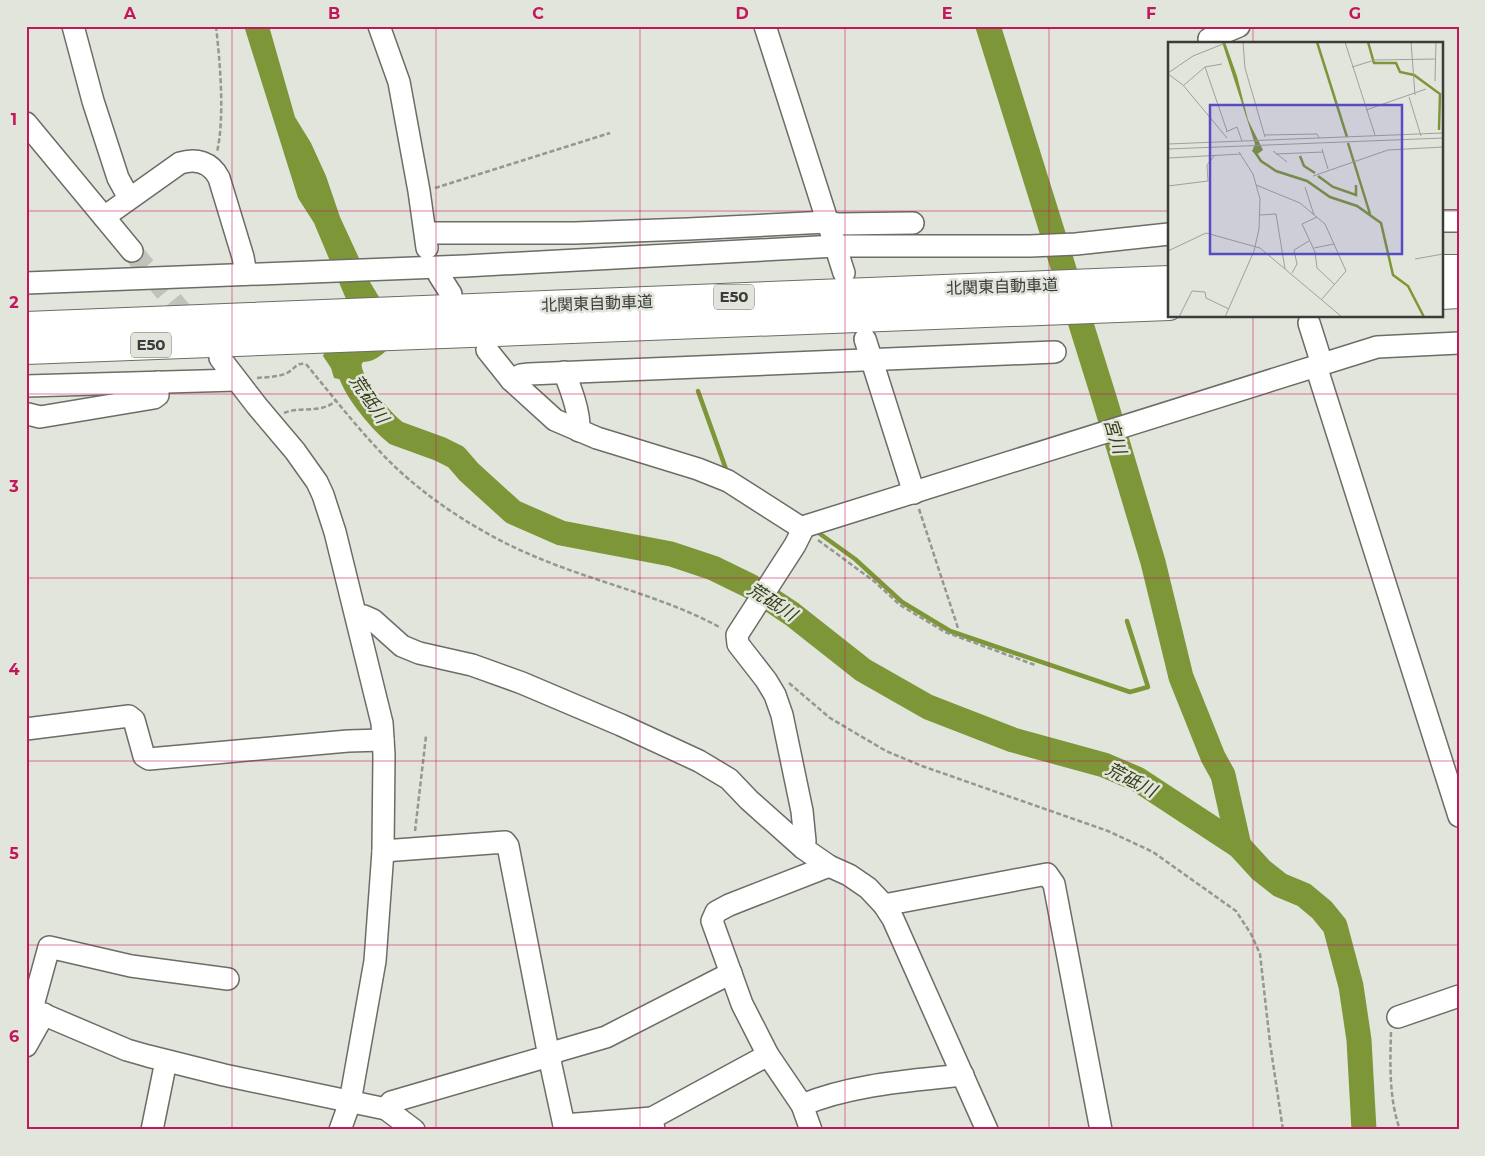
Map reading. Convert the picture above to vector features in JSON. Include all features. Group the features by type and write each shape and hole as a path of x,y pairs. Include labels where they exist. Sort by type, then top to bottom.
{"highway":[{"path":"1442,269 1459,269"},
{"name":"北関東自動車道","path":"26,350 452,333 1110,295 1168,280"},
{"path":"1442,295 1459,294"},
{"name":"北関東自動車道","path":"1110,295 1168,306"},
{"name":"北関東自動車道","path":"26,326 261,316 443,302 1036,298"}],"street":[{"path":"73,26 93,101 118,178 129,198"},
{"path":"379,26 399,82 420,191 426,240 688,230 827,222 839,224 913,223"},
{"path":"765,26 844,273"},
{"path":"1208,36 1239,26"},
{"path":"26,123 132,252"},
{"path":"104,217 180,163 194,161 207,164 216,172 219,178 244,257 254,274"},
{"path":"1442,221 1459,221"},
{"path":"26,283 613,259 836,246 1030,246 1076,244 1168,234"},
{"path":"439,275 443,302"},
{"path":"1309,323 1319,365 1459,816"},
{"path":"865,339 914,493"},
{"path":"803,848 806,841 802,811 782,715 771,687 740,649 737,637 799,537 811,524 1382,346 1459,343"},
{"path":"487,350 511,380 555,420 588,435 698,469 728,481 799,537"},
{"path":"511,380 521,375 564,372 1055,352"},
{"path":"220,358 295,451 320,488 335,532 382,723 383,851 375,961 350,1102 340,1130"},
{"path":"564,372 579,424 588,435"},
{"path":"158,382 158,395 154,398 40,417 27,415 32,406 30,385 236,380"},
{"path":"356,616 364,616 373,620 402,646 419,653 472,666 522,683 699,761 728,779 803,848 829,866 849,874 868,888 884,905 901,937 987,1130"},
{"path":"26,729 129,716 134,720 144,756 148,759 348,741 383,740"},
{"path":"383,851 505,842 508,846 564,1127 653,1124 768,1055"},
{"path":"811,1130 802,1105 768,1055 742,1004 712,921 716,912 728,905 829,866"},
{"path":"884,905 1047,874 1054,884 1101,1130"},
{"path":"26,1046 49,947 131,966 228,979"},
{"path":"386,1109 392,1102 549,1056 558,1051 606,1037 731,974"},
{"path":"1398,1017 1459,996"},
{"path":"34,1010 128,1050 166,1061 386,1109 414,1130"},
{"path":"152,1130 166,1061"},
{"path":"802,1105 880,1084 963,1075"}],"path":[{"path":"207,164 217,154 220,139 220,88 216,26"},
{"path":"420,191 434,189 610,133"},
{"path":"236,380 275,376 288,372 300,363 306,364 366,436 394,465 461,517 536,557 644,594 709,622 737,637"},
{"path":"270,422 286,412 332,405 336,400"},
{"path":"914,493 958,628"},
{"path":"799,537 875,582 900,605 946,632 1035,665"},
{"path":"786,680 830,718 886,751 922,766 1117,835 1153,852 1236,911 1251,934 1260,954 1270,1043 1283,1130"},
{"path":"412,850 426,736"},
{"path":"1398,1017 1391,1026 1390,1073 1400,1130"}],"shaded area":[{"path":"244,26 269,26 295,117 311,143 326,176 340,217 370,282 382,302 393,345 376,359 363,362 358,369 358,379 352,382 334,378 331,368 323,356 346,299 314,223 298,198"}],"waterway":[{"name":"宮川","path":"988,26 1153,562 1181,677 1213,757 1223,775 1239,846"},
{"name":"荒砥川","path":"353,349 349,362 354,382 382,420 396,433 456,457 469,472 513,512 561,533 671,554 713,568 750,586 792,614 863,670 928,707 1013,740 1104,765 1137,779 1239,846 1261,870 1280,885 1304,895 1322,910 1335,926 1351,986 1359,1040 1364,1130"},
{"path":"698,391 727,472"},
{"path":"816,531 855,559 902,602 950,631 1130,692 1148,687 1127,621"},
{"name":"宮川","path":"1174,679 1181,677"}],"tunnel":[{"path":"132,251 195,328"}]}
